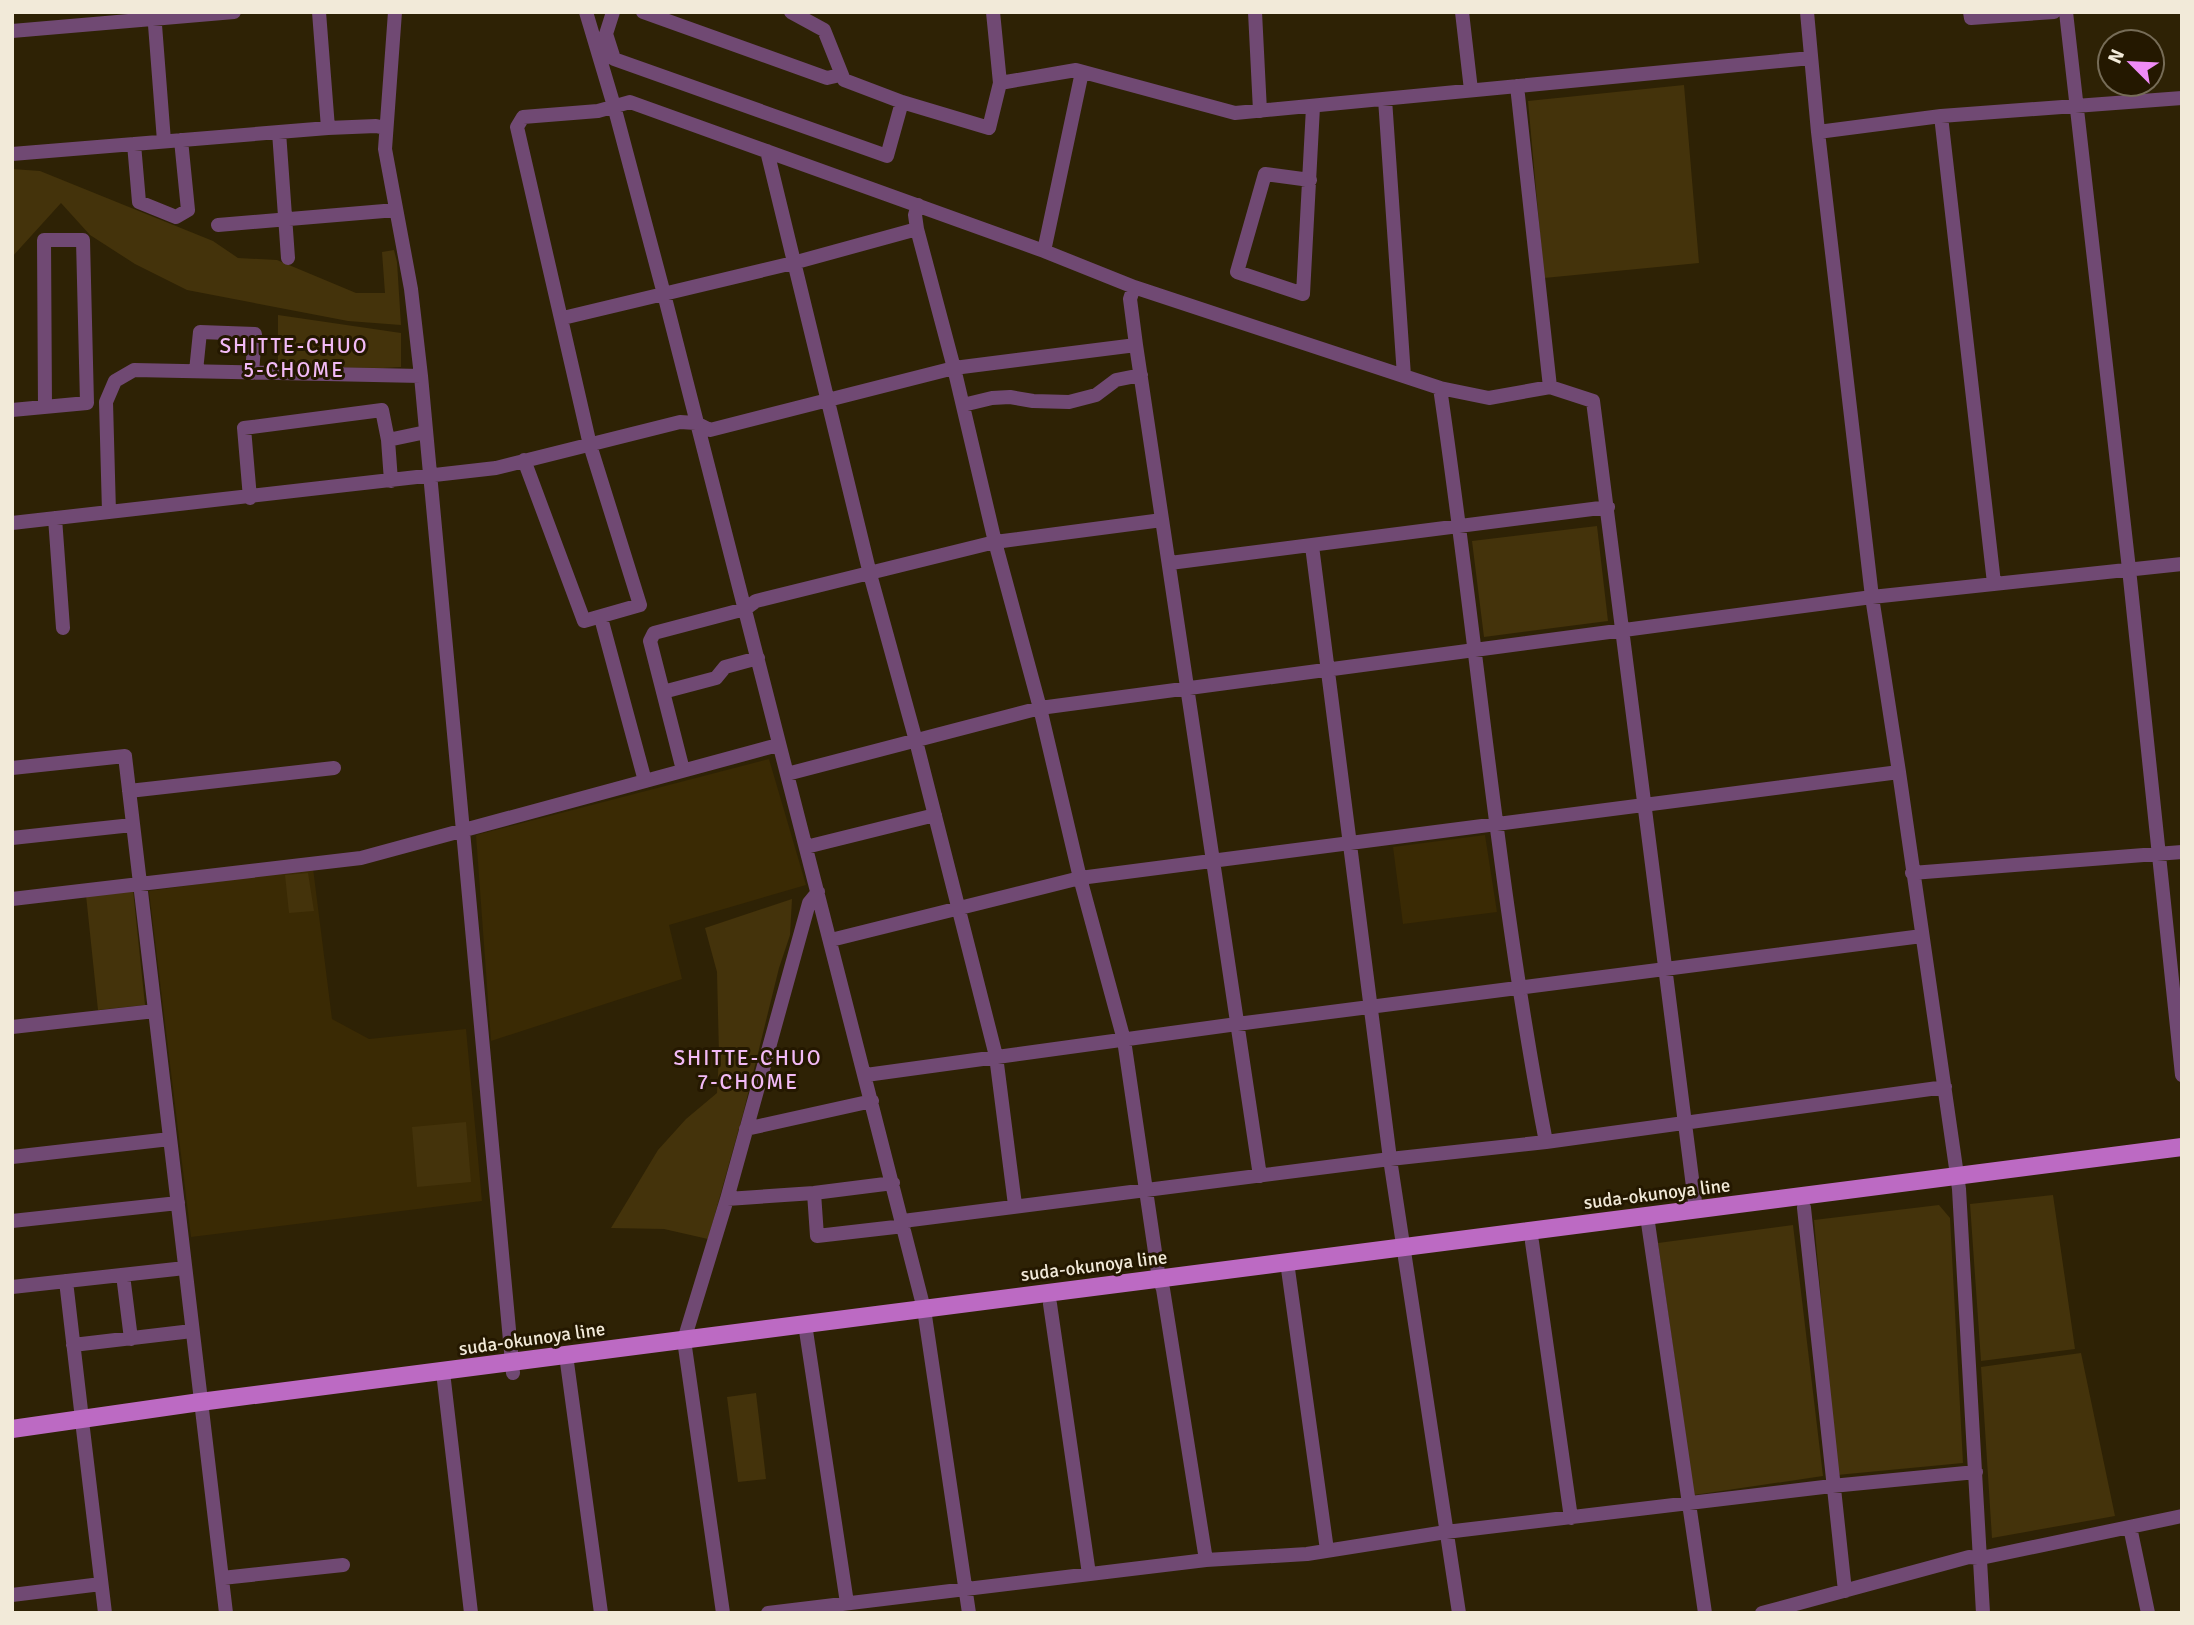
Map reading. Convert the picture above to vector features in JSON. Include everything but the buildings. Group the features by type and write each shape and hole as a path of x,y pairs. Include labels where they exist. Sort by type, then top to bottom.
{"main road":[{"name":"suda-okunoya line","path":"12,1439 83,1424 200,1407 1648,1221 1804,1208 2182,1147"},
{"name":"suda-okunoya line","path":"1405,1253 1532,1242 1696,1210 2182,1158"},
{"name":"suda-okunoya line","path":"925,1315 1050,1304 1161,1284"},
{"name":"suda-okunoya line","path":"12,1429 83,1424"}],"street":[{"path":"12,31 154,16 234,12"},
{"path":"319,12 328,128"},
{"path":"395,12 385,149 411,289 421,376 513,1367"},
{"path":"586,12 664,294 903,1223 925,1315 969,1613"},
{"path":"613,12 606,34 614,59 887,156 902,102"},
{"path":"643,12 827,78 840,75"},
{"path":"791,12 824,30 844,80 902,102 989,128 1000,83 993,12"},
{"path":"1255,12 1260,111"},
{"path":"1462,12 1471,90"},
{"path":"1807,12 1818,132 1872,597 1958,1183 1983,1613"},
{"path":"1970,12 1971,18 2054,12"},
{"path":"2066,12 2129,569 2182,1075"},
{"path":"154,16 164,141"},
{"path":"1000,83 1076,70 1235,113 1811,58"},
{"path":"1044,251 1082,72"},
{"path":"1517,86 1550,387"},
{"path":"1818,132 1941,116 2182,98"},
{"path":"1385,99 1404,376"},
{"path":"524,460 584,621 640,605 590,445 517,127 523,117 598,111 630,102 1044,251 1134,287 1440,388 1489,398 1550,387 1593,401 1696,1210"},
{"path":"1310,180 1265,174 1237,272 1303,294 1310,180 1313,107"},
{"path":"1941,116 1994,583"},
{"path":"12,154 328,128 386,128"},
{"path":"279,132 288,258"},
{"path":"134,144 139,202 176,217 188,210 181,140"},
{"path":"766,151 870,574 916,741 996,1056 1015,1205"},
{"path":"918,205 915,215 916,229 1040,708 1080,878 1124,1040 1206,1560"},
{"path":"218,225 396,211"},
{"path":"563,318 916,229"},
{"path":"12,410 45,407 87,403 83,240 44,240 45,407"},
{"path":"1134,287 1130,299 1136,345 1260,1176"},
{"path":"196,371 200,332 255,334 252,373"},
{"path":"12,523 496,468 680,422 696,423 710,430 954,368 1136,345"},
{"path":"109,512 106,402 115,381 134,370 421,376"},
{"path":"963,405 1010,397 1069,402 1096,395 1116,380 1141,375"},
{"path":"1440,388 1519,989 1546,1142"},
{"path":"250,498 244,428 382,410 388,440 391,481"},
{"path":"388,440 426,432"},
{"path":"1170,564 1608,507"},
{"path":"55,518 63,628"},
{"path":"683,770 650,640 654,633 745,610 756,601 995,542 1161,520"},
{"path":"1312,546 1390,1158 1460,1613"},
{"path":"787,774 1040,708 1872,597 2182,564"},
{"path":"600,618 645,781"},
{"path":"663,692 716,678 725,667 758,657"},
{"path":"12,899 361,858 778,745"},
{"path":"12,768 125,756 226,1613"},
{"path":"129,791 334,768"},
{"path":"831,940 1080,878 1899,772"},
{"path":"806,847 935,815"},
{"path":"12,838 132,825"},
{"path":"1912,873 2182,852"},
{"path":"723,1613 684,1345 809,903 818,892"},
{"path":"866,1075 1237,1024 1922,936"},
{"path":"12,1027 155,1011"},
{"path":"814,1193 817,1236 1015,1205 1390,1158 1546,1142 1945,1087"},
{"path":"746,1129 872,1101"},
{"path":"12,1157 170,1139"},
{"path":"727,1199 814,1193 893,1183"},
{"path":"12,1221 177,1203"},
{"path":"1804,1208 1845,1591"},
{"path":"1648,1221 1705,1613"},
{"path":"1532,1242 1571,1518"},
{"path":"12,1287 185,1268"},
{"path":"1288,1268 1327,1550"},
{"path":"123,1275 131,1339"},
{"path":"66,1281 105,1613"},
{"path":"1050,1304 1089,1574"},
{"path":"806,1330 847,1603"},
{"path":"73,1345 192,1331"},
{"path":"567,1360 601,1613"},
{"path":"443,1377 471,1613"},
{"path":"768,1613 1206,1560 1327,1550 1446,1532 1832,1486 1976,1472"},
{"path":"1762,1613 1969,1557 1981,1558 2182,1516"},
{"path":"2130,1527 2148,1613"},
{"path":"222,1578 343,1565"},
{"path":"12,1595 101,1584"}],"shaded area":[{"path":"1684,85 1699,263 1544,278 1528,101"},
{"path":"12,169 40,171 213,241 238,258 277,260 356,293 385,293 382,252 394,250 401,325 348,321 187,290 135,264 90,235 61,203 12,257"},
{"path":"278,315 401,333 401,367 278,367"},
{"path":"1597,526 1608,621 1484,637 1472,541"},
{"path":"769,759 806,885 669,925 682,979 491,1041 476,835"},
{"path":"1485,835 1497,912 1403,924 1393,847"},
{"path":"313,868 332,1019 369,1039 466,1029 482,1201 191,1237 149,891"},
{"path":"308,873 314,911 289,913 285,875"},
{"path":"133,890 145,1005 98,1010 86,895"},
{"path":"792,899 790,935 708,1239 664,1229 611,1228 658,1150 686,1119 717,1093 717,972 705,928"},
{"path":"466,1122 471,1182 417,1187 412,1127"},
{"path":"2053,1195 2075,1349 1981,1361 1970,1204"},
{"path":"1939,1205 1950,1218 1963,1463 1837,1475 1814,1220"},
{"path":"1793,1225 1823,1476 1694,1495 1658,1243"},
{"path":"2081,1353 2115,1516 1992,1538 1981,1367"},
{"path":"756,1393 766,1479 738,1482 727,1397"}],"district":[{"name":"SHITTE-CHUO 5-CHOME","path":"294,358"},
{"name":"SHITTE-CHUO 7-CHOME","path":"748,1070"}]}
